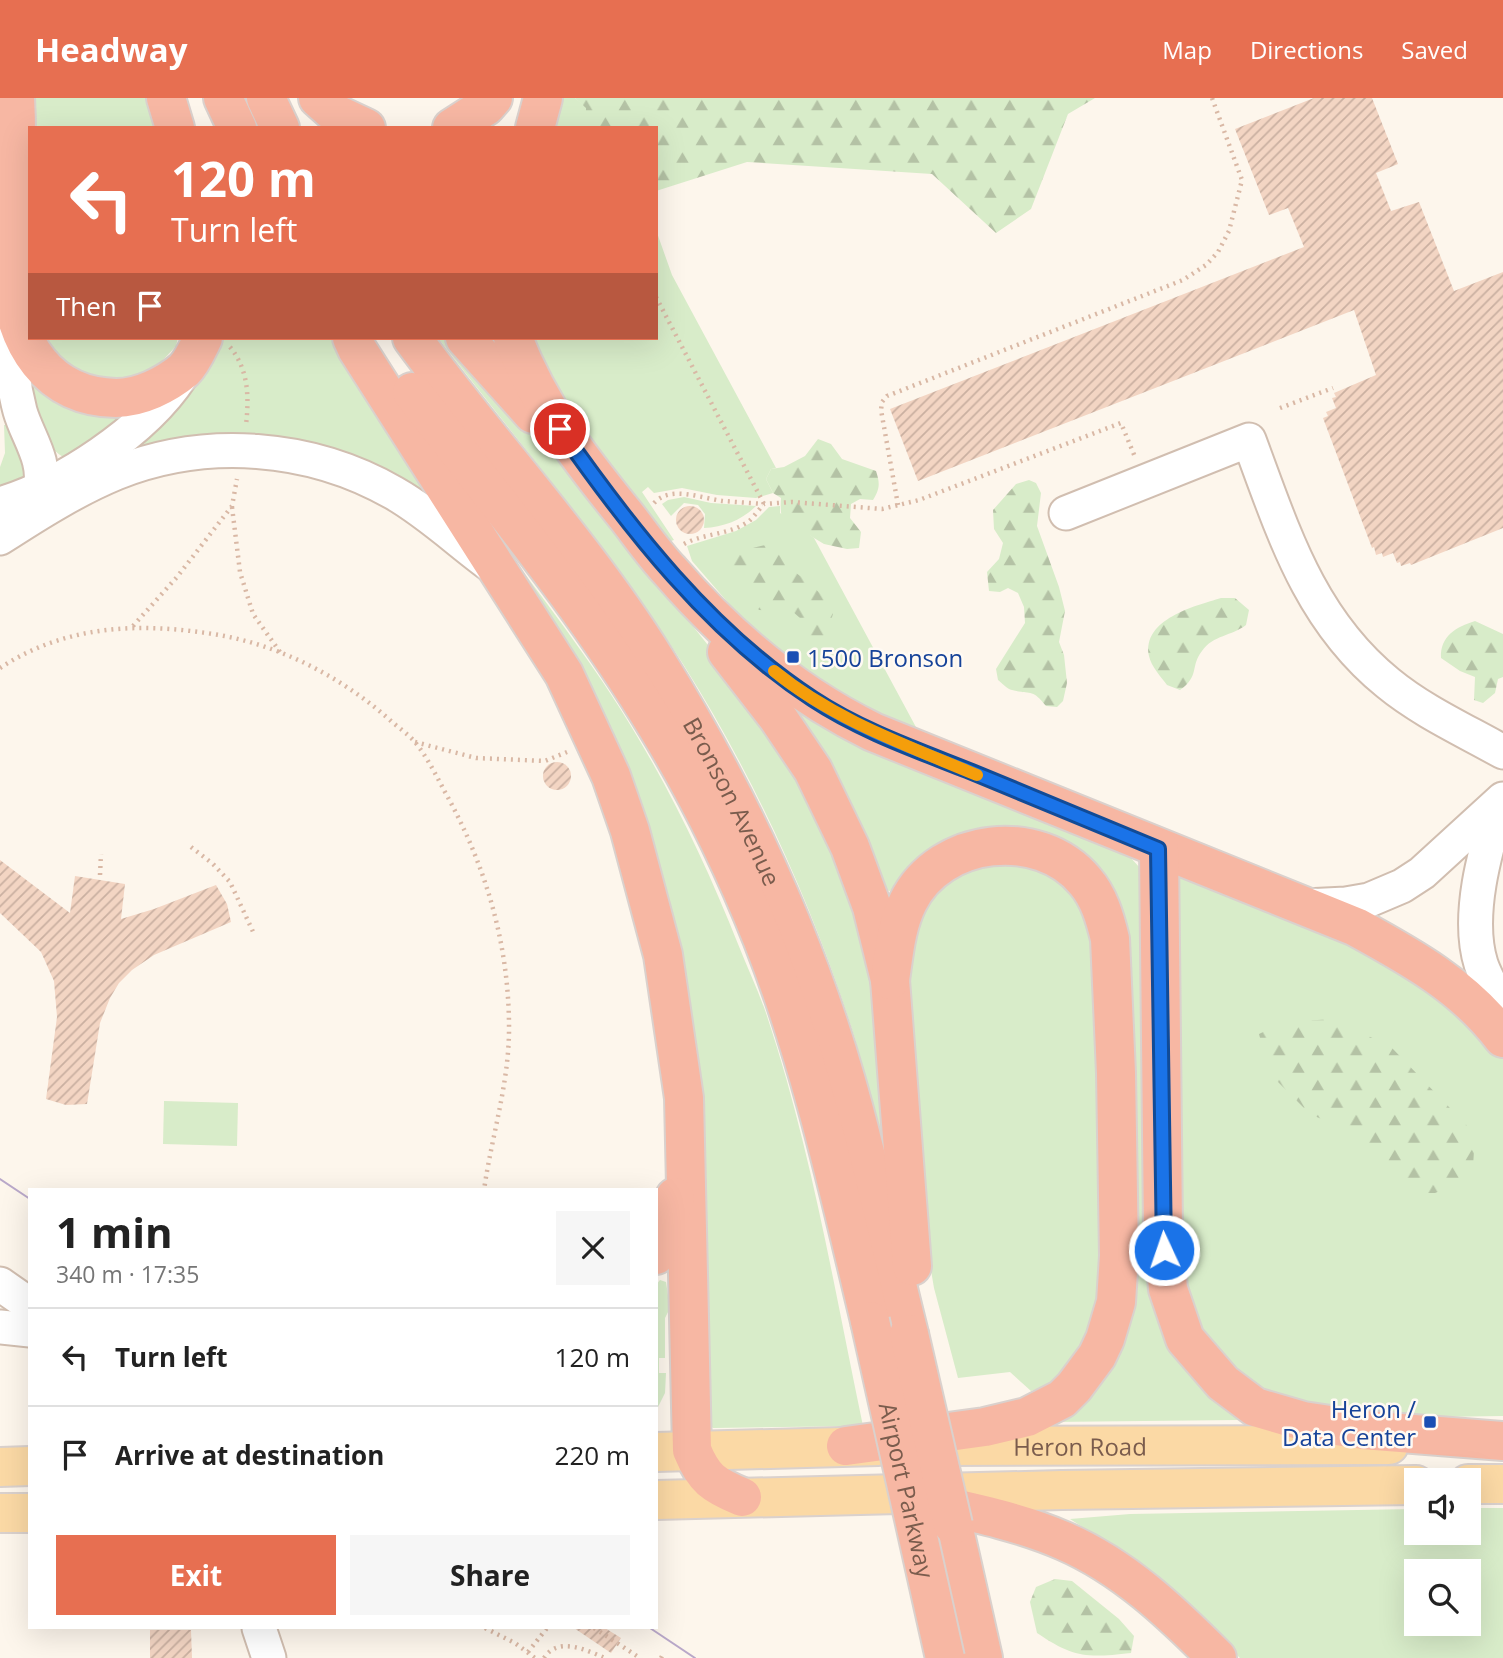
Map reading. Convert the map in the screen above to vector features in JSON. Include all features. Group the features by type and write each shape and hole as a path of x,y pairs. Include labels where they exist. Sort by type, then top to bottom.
{"highway":[{"path":"15,98 16,150 10,277 14,307 26,342 47,371 74,391 106,398 138,395 152,390 205,350"},
{"path":"166,98 174,126"},
{"path":"223,98 236,126"},
{"path":"266,98 279,126"},
{"path":"299,98 313,126"},
{"path":"317,98 336,114 362,126"},
{"path":"455,126 486,106 493,98"},
{"path":"535,126 542,98"},
{"path":"353,340 564,674 611,776 630,831 663,955 679,1051 687,1143 688,1298 674,1451 720,1488 742,1497"},
{"name":"Bronson Avenue","path":"372,340 594,631 657,726 718,839 761,935 806,1063 870,1321"},
{"name":"Bronson Avenue","path":"414,340 594,572 653,656 736,800 781,896 831,1032 847,1083 909,1334"},
{"path":"467,340 540,421 674,553 761,660 813,699 873,732 1356,927 1419,962 1464,996 1503,1038"},
{"path":"514,340 530,381 545,407 591,473"},
{"path":"674,553 716,637 778,718 822,788 850,847 880,934 890,980 904,1184 915,1296 909,1334"},
{"path":"846,1446 985,1427 1027,1417 1046,1409 1074,1387 1097,1356 1112,1321 1118,1280 1116,1073 1110,939 1105,917 1085,881 1058,860 1042,851 1024,846 983,848 963,853 932,873 908,901 896,937 890,980"},
{"path":"1158,849 1163,1230 1168,1289 1185,1339 1223,1383 1255,1407 1279,1416 1363,1430 1503,1442"},
{"path":"658,1250 668,1222 687,1143"},
{"name":"Airport Parkway","path":"870,1321 945,1658"},
{"name":"Airport Parkway","path":"909,1334 983,1658"},
{"path":"899,1495 985,1516 1064,1541 1119,1572 1148,1593 1175,1615 1217,1658"}],"main road":[{"name":"Heron Road","path":"674,1451 846,1446 1296,1446 1503,1442"},
{"path":"0,1467 28,1466"},
{"path":"1481,1484 1503,1484"},
{"name":"Heron Road","path":"658,1500 1404,1485"},
{"path":"0,1513 28,1513"}],"street":[{"path":"10,277 9,324 13,371 20,412 40,464 41,487"},
{"path":"0,538 14,512 41,487 86,462 130,431 161,403 205,350"},
{"path":"1066,513 1249,440 1299,571 1348,645 1389,684 1414,702 1503,752"},
{"path":"14,512 68,497 139,465 192,454 243,450 290,455 316,461 368,480 418,509 500,572"},
{"path":"1303,906 1346,904 1369,900 1393,891 1422,873 1501,802"},
{"path":"1501,802 1479,884 1477,919 1480,961 1503,1007"},
{"path":"0,1284 28,1304"},
{"path":"0,1327 28,1330"},
{"path":"259,1629 269,1658"}],"path":[{"path":"898,505 881,410 882,402 887,397 1183,280 1206,265 1218,252 1229,231 1242,180 1212,98"},
{"path":"658,301 764,504"},
{"path":"205,350 239,362 248,394 243,450 232,506 240,572 253,614 281,652"},
{"path":"1280,408 1333,388"},
{"path":"661,513 653,502 677,494 764,504 792,502 882,509 919,500 1121,423 1144,481"},
{"path":"674,553 697,535 732,529 750,521 764,504"},
{"path":"133,626 177,577 232,506"},
{"path":"0,667 41,645 90,632 133,626 175,628 226,636 281,652 328,675 378,709 414,742 459,818 481,866 489,891 505,969 509,1024 506,1079 484,1188"},
{"path":"414,742 476,758 547,762 594,739"},
{"path":"191,847 230,882 255,936"},
{"path":"100,875 101,854"},
{"path":"487,1629 535,1658"},
{"path":"528,1652 546,1629"},
{"path":"596,1629 640,1658"},
{"path":"544,1658 548,1652 559,1646 584,1649 605,1658"}],"green space":[{"path":"31,98 146,98 154,126 31,126"},
{"path":"557,98 575,98 586,107 586,126 550,126"},
{"path":"575,98 1095,98 1068,114 1031,209 996,233 932,174 747,162 658,190 658,126 586,126 586,108"},
{"path":"658,236 672,275 776,468 771,469 766,479 773,493 756,498 717,495 682,488 654,493 648,487 642,492 674,540 668,542 542,379 526,340 658,340"},
{"path":"42,340 178,340 176,346 151,373 125,382 102,382 61,364"},
{"path":"214,340 336,340 447,515 299,450 59,485"},
{"path":"440,340 454,340 590,497 731,674 814,796 874,966 891,1141 883,1141 839,990 802,893 759,799 683,664 626,580"},
{"path":"29,369 134,416 65,458 46,441 36,419"},
{"path":"12,424 24,461 24,476 19,483 0,493 0,467 5,453 4,425"},
{"path":"818,439 831,444 842,459 876,471 879,486 873,500 860,499 851,504 850,518 861,532 859,548 847,549 824,544 809,535 792,536 782,518 781,498 773,493 766,479 771,469 784,467 805,456"},
{"path":"1029,480 1036,483 1041,493 1037,526 1065,611 1059,642 1064,655 1067,683 1063,701 1057,707 1046,706 1034,694 1008,688 998,680 996,669 1025,623 1024,607 1018,593 1008,588 1000,592 989,591 987,572 999,559 1003,543 994,529 993,510 1016,484"},
{"path":"684,497 711,503 756,506 732,522 704,528 705,514 698,505 684,503 671,516 662,504"},
{"path":"780,506 780,513 814,538 917,729 829,696 827,688 743,620 692,561 687,546 736,531 756,520 769,507"},
{"path":"502,544 564,627 629,724 670,795 723,906 766,1013 796,1115 863,1426 713,1428 706,1422 682,972"},
{"path":"769,544 782,554 792,570 824,597 833,614 823,644 807,646 797,638 800,618 792,611 759,610 749,598 742,581 729,578 718,566 734,553"},
{"path":"1221,598 1235,598 1249,610 1246,625 1206,646 1198,656 1193,675 1180,690 1167,685 1149,656 1149,643 1154,632 1173,616"},
{"path":"1475,621 1503,634 1503,677 1498,679 1495,693 1483,703 1474,700 1475,677 1441,658 1443,644 1450,633"},
{"path":"778,695 1129,856 1141,869 1152,1253 1241,1415 1239,1420 1050,1422 1090,1389 1125,967 1079,861 920,860 890,891 884,890"},
{"path":"1024,861 1072,889 1096,935 1105,1289 1095,1336 1050,1385 1031,1391 1010,1372 958,1378 934,1288 924,1229 904,983 914,915 964,866"},
{"path":"1167,871 1390,958 1503,1054 1503,1416 1367,1418 1272,1395 1210,1353 1175,1254"},
{"path":"1335,1019 1392,1048 1475,1134 1473,1167 1455,1185 1435,1193 1415,1193 1387,1174 1365,1145 1335,1125 1310,1114 1269,1073 1259,1034 1283,1022"},
{"path":"164,1101 238,1103 237,1146 163,1144"},
{"path":"660,1280 666,1282 670,1308 665,1318 665,1358 659,1358 659,1373 666,1373 665,1393 658,1407"},
{"path":"1481,1508 1503,1508 1503,1658 1240,1658 1181,1600 1115,1548 1070,1519 1130,1514 1404,1509 1404,1545 1481,1545"},
{"path":"1055,1579 1072,1581 1119,1619 1134,1636 1131,1653 1103,1656 1071,1652 1037,1633 1030,1602 1036,1587"}],"building":[{"path":"1314,98 1372,98 1398,164 1376,173 1391,211 1419,202 1454,291 1503,272 1503,528 1411,565 1401,566 1393,553 1383,557 1382,553 1376,555 1323,418 1328,416 1326,412 1336,408 1332,398 1336,397 1334,393 1376,375 1354,310 918,481 890,409 1304,247 1288,208 1269,215 1235,129"},
{"path":"690,506 700,510 704,520 700,530 690,534 680,530 676,520 680,510"},
{"path":"557,762 567,766 571,776 567,786 557,790 547,786 543,776 547,766"},
{"path":"0,860 70,913 75,876 125,884 121,919 216,885 227,904 231,922 154,955 119,983 100,1023 87,1104 66,1105 46,1099 57,1017 54,981 41,952 0,913"},
{"path":"575,1629 607,1629 621,1638 611,1653"},
{"path":"150,1630 191,1630 192,1658 150,1658"}],"tram line":[{"path":"0,1179 28,1198"},
{"path":"652,1629 695,1658"}],"slow traffic":[{"path":"774,671 843,717 977,775"}],"place":[{"name":"1500 Bronson","path":"793,657"},
{"name":"Heron / Data Center","path":"1430,1422"}],"route":[{"path":"560,429 591,473 672,574 730,633 813,699 873,732 1158,849 1164,1250"}]}
